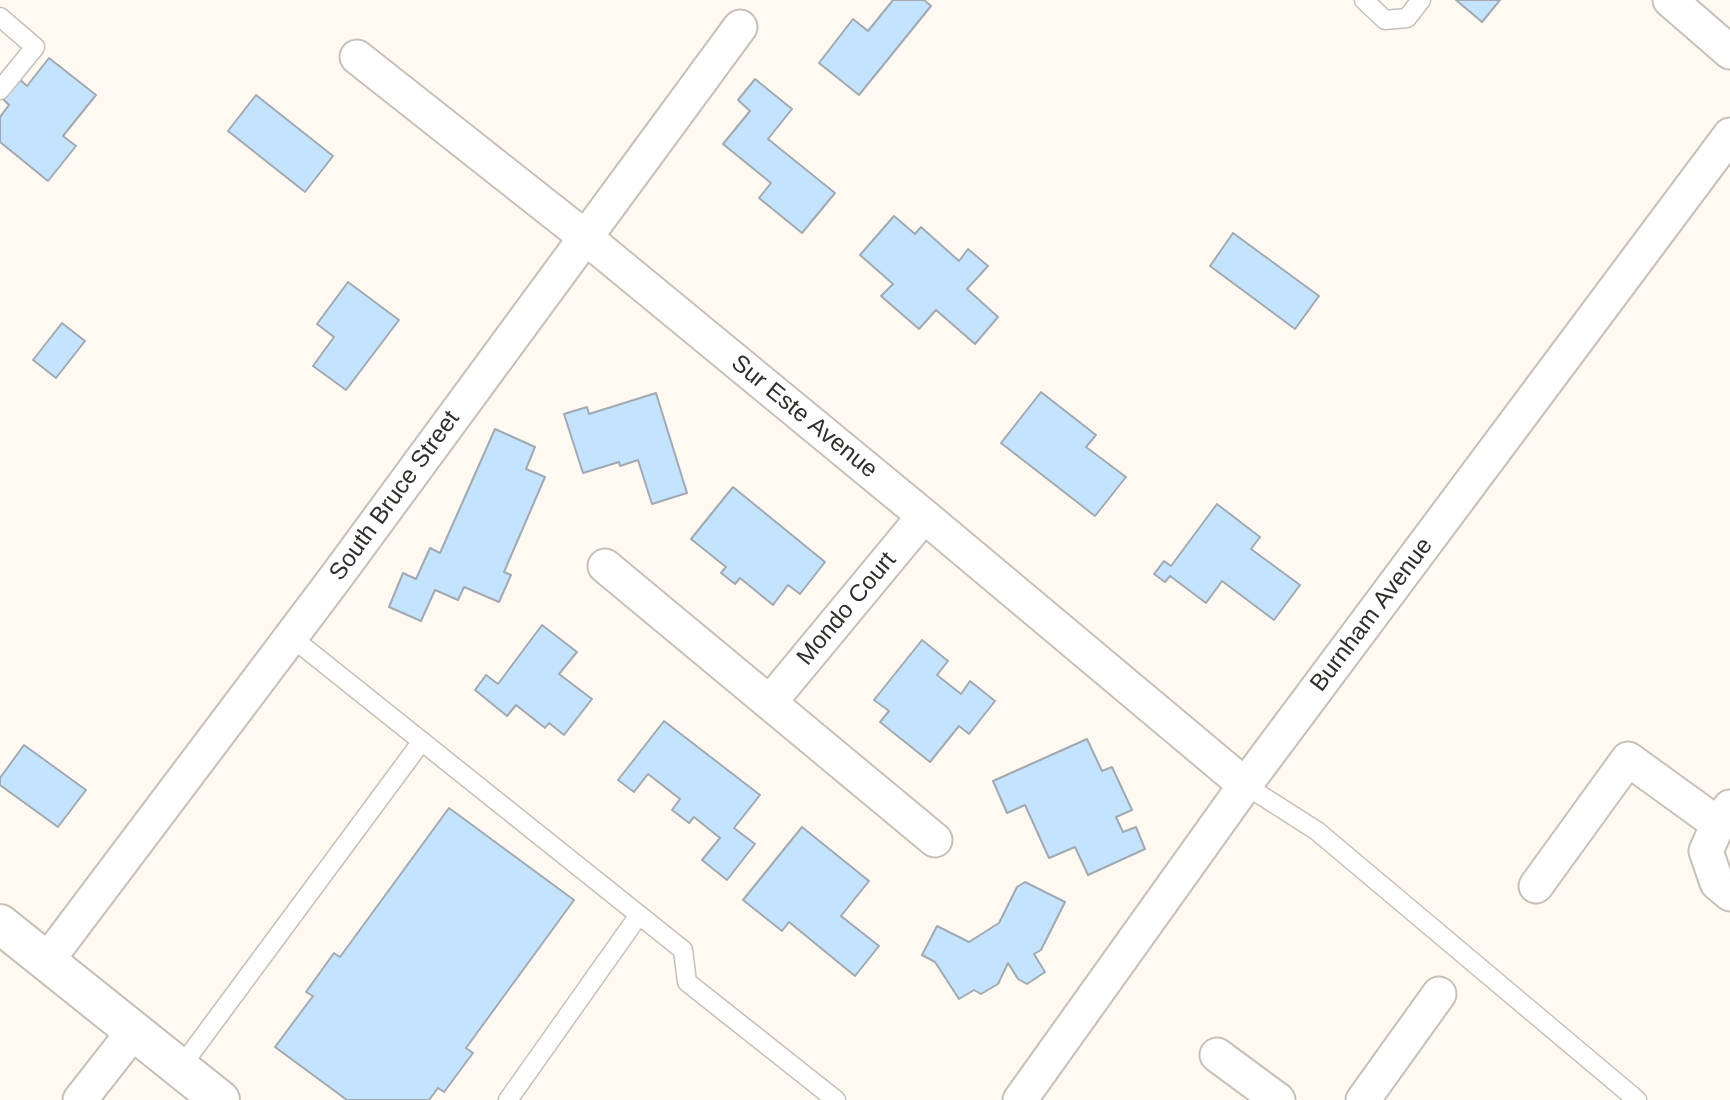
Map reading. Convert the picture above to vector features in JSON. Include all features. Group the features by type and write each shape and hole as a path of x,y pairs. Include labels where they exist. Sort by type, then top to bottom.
{"street":[{"path":"1670,0 1730,52"},
{"name":"South Bruce Street","path":"46,962 336,577 740,27"},
{"name":"Sur Este Avenue","path":"357,57 585,237 1245,785"},
{"name":"Burnham Avenue","path":"1020,1100 1245,785 1730,135"},
{"name":"Mondo Court","path":"770,702 924,516"},
{"path":"605,566 935,840"},
{"path":"1536,886 1628,759 1724,816 1706,851 1717,883 1730,894"},
{"path":"0,924 220,1100"},
{"path":"1363,1100 1439,994"},
{"path":"80,1100 134,1031"},
{"path":"1217,1055 1278,1100"}],"lane":[{"path":"1364,0 1385,20 1407,18 1421,0"},
{"path":"0,17 35,47 0,90"},
{"path":"290,636 684,950 687,982 836,1100"},
{"path":"180,1068 422,741"},
{"path":"1245,785 1317,831 1637,1100"},
{"path":"508,1100 639,915"}],"building":[{"path":"893,0 924,0 931,6 859,95 819,63 853,19 868,31"},
{"path":"1456,0 1500,0 1482,22"},
{"path":"49,58 96,95 63,136 76,146 48,181 0,142 0,117 9,105 2,98 18,78 27,86"},
{"path":"755,79 792,109 768,139 835,193 802,233 759,198 771,183 723,144 750,111 738,100"},
{"path":"256,95 333,156 305,192 228,131"},
{"path":"894,216 915,234 921,227 959,261 968,249 988,266 967,289 998,317 975,344 936,310 919,329 881,296 893,284 860,255"},
{"path":"1233,233 1319,296 1295,329 1210,266"},
{"path":"348,282 399,320 346,390 313,366 334,337 317,324"},
{"path":"62,323 85,341 56,378 33,360"},
{"path":"1041,392 1096,435 1086,447 1126,477 1095,516 1001,443"},
{"path":"656,393 687,493 652,504 638,460 620,466 619,462 583,473 564,414 587,407 589,414"},
{"path":"495,429 535,447 526,469 545,477 504,572 511,575 499,602 464,587 458,600 435,590 421,621 389,607 403,573 416,579 430,548 440,553"},
{"path":"733,487 825,562 800,594 788,585 773,605 740,578 735,584 721,573 726,567 691,539"},
{"path":"1217,504 1260,537 1251,549 1300,585 1274,620 1222,581 1206,603 1170,576 1165,582 1154,574 1164,561 1171,566"},
{"path":"542,625 577,652 559,674 592,699 564,735 549,723 545,728 516,705 507,716 475,690 486,675 498,684"},
{"path":"922,640 948,661 937,675 961,694 970,681 995,701 969,734 959,726 930,762 880,722 889,711 874,700"},
{"path":"664,721 760,795 734,828 755,844 727,880 702,860 720,838 694,817 689,823 672,810 680,799 648,774 634,792 618,780"},
{"path":"1087,739 1102,771 1112,767 1132,810 1116,817 1123,832 1136,827 1145,849 1088,875 1075,847 1049,858 1025,805 1007,813 993,781"},
{"path":"24,745 86,790 58,827 0,785 0,778"},
{"path":"449,808 574,900 466,1048 473,1053 444,1092 438,1088 429,1100 347,1100 275,1047 313,996 306,992 334,953 340,957"},
{"path":"802,827 869,881 841,916 879,946 855,976 789,922 782,931 743,900"},
{"path":"1025,882 1065,902 1041,950 1034,954 1045,972 1027,984 1018,979 1008,963 998,984 981,994 974,990 959,999 935,962 922,955 937,926 969,942 999,923 1017,887"}]}
